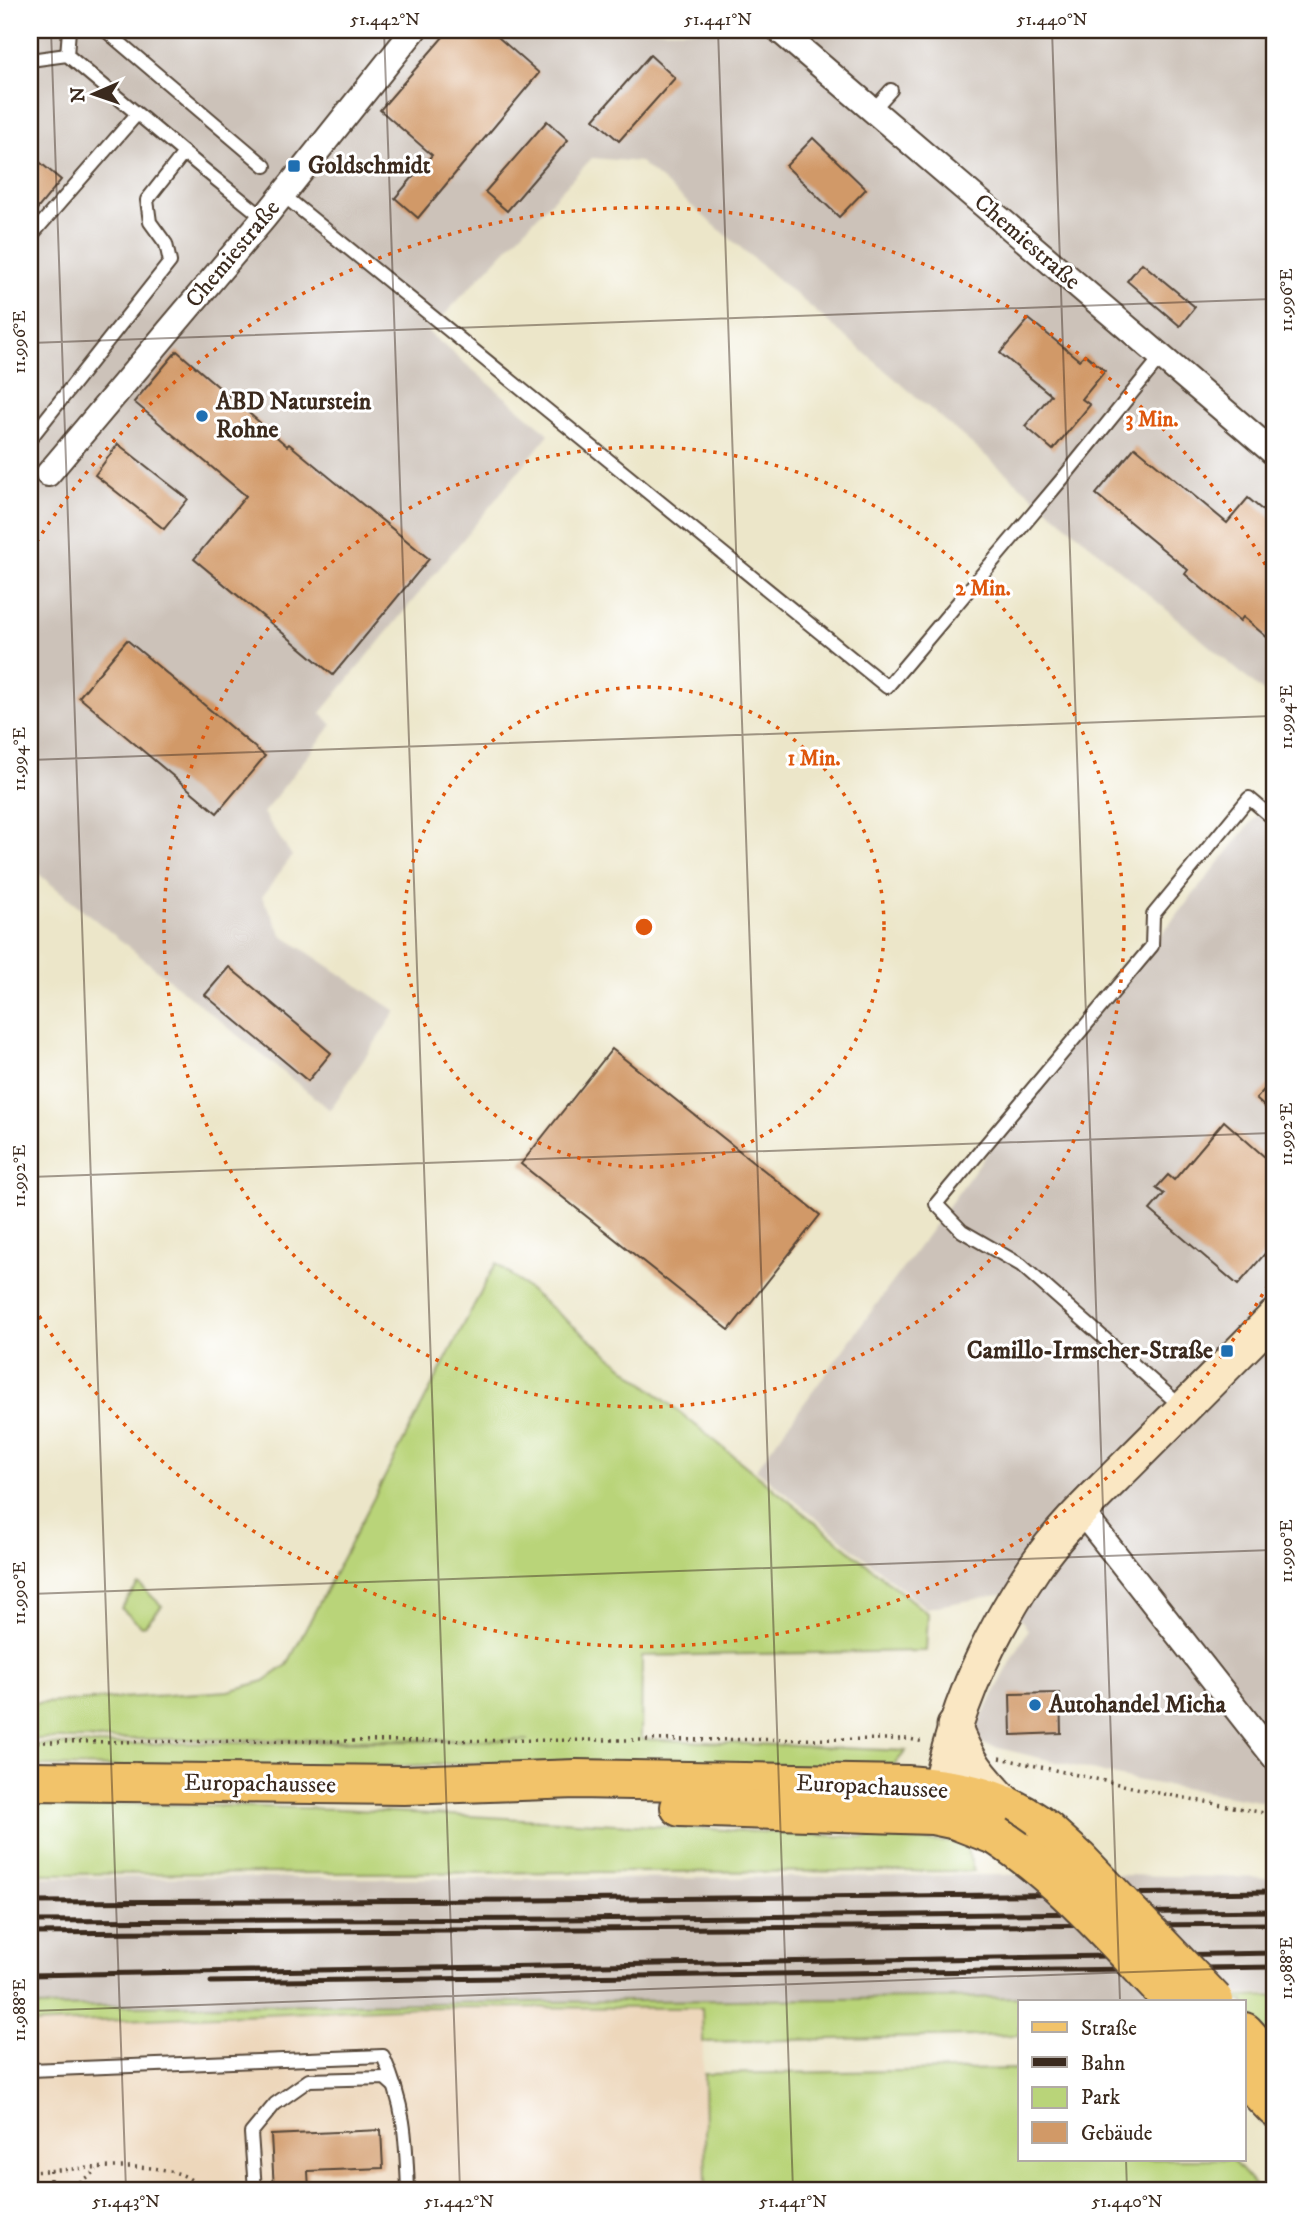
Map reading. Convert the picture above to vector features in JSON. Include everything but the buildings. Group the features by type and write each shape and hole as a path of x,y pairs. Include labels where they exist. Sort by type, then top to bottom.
{"main road":[{"name":"Europachaussee","path":"30,1781 316,1785 491,1783 546,1794 643,1805 935,1801 968,1824 1002,1820 1047,1830 1213,2000"},
{"name":"Europachaussee","path":"1002,1820 1038,1864 1063,1886 1171,2000"},
{"path":"1246,2034 1275,2066"},
{"path":"1246,2078 1275,2108"}],"street":[{"name":"Chemiestraße","path":"48,474 283,195 414,30"},
{"name":"Chemiestraße","path":"779,30 1275,454"},
{"path":"935,1801 969,1686 992,1636 1037,1564 1081,1511 1275,1316"},
{"path":"1081,1511 1275,1757"},
{"path":"955,1740 975,1769 1002,1820"}],"lane":[{"path":"67,55 69,30"},
{"path":"105,30 265,166"},
{"path":"30,60 67,55 264,218"},
{"path":"873,110 891,90"},
{"path":"30,237 137,114"},
{"path":"30,439 170,261 166,244 150,222 147,200 184,153"},
{"path":"283,195 887,687 1161,357"},
{"path":"1184,1408 1021,1265 962,1231 936,1204 1152,946 1153,915 1249,798 1275,820"},
{"path":"30,2070 383,2056 397,2090 405,2123 408,2190"},
{"path":"255,2190 251,2133 275,2104 309,2080 385,2078 397,2090"}],"path":[{"path":"30,1742 955,1740 1159,1793 1272,1815 1275,1757"},
{"path":"30,2172 131,2168 177,2173 198,2183 204,2190"},
{"path":"68,2190 99,2169"},
{"path":"50,2171 50,2190"}],"shaded area":[{"path":"30,30 1271,30 1275,34 1275,702 640,162 592,158 428,332 549,434 321,713 332,725 263,813 292,856 262,897 283,936 396,1011 330,1110 30,867"},
{"path":"1275,793 1275,1801 1259,1801 1129,1779 969,1741 1028,1630 1004,1594 926,1608 756,1469 1048,1070"},
{"path":"1073,1874 1275,1878 1275,1994 30,2007 30,1877 612,1879"},
{"path":"423,2007 702,2008 706,2190 30,2190 30,2024"}],"green space":[{"path":"496,1263 928,1614 926,1651 642,1656 641,1739 906,1751 889,1771 480,1763 311,1769 30,1766 30,1745 528,1740 30,1739 30,1704 229,1691 264,1681 287,1665"},
{"path":"138,1585 162,1606 141,1626 121,1608"},
{"path":"30,1801 339,1809 965,1843 974,1871 30,1874"},
{"path":"1146,1996 1149,2000 1018,2000 1018,2035 703,2042 702,2008 423,2007 30,2024 30,2007"},
{"path":"1275,1996 1275,2049 1262,2027 1246,2010 1246,2000 1237,2000 1238,1997"},
{"path":"1018,2069 1018,2160 1232,2160 1259,2190 706,2190 704,2074"}],"railway":[{"path":"30,1902 1275,1892"},
{"path":"30,1921 564,1919 1275,1911"},
{"path":"30,1933 1275,1924"},
{"path":"30,1975 1275,1953"},
{"path":"211,1982 1275,1967"}],"place":[{"name":"Goldschmidt","path":"294,166"},
{"name":"ABD Naturstein Rohne","path":"202,416"},
{"name":"Camillo-Irmscher-Straße","path":"1227,1351"},
{"name":"Autohandel Micha","path":"1035,1705"}]}
